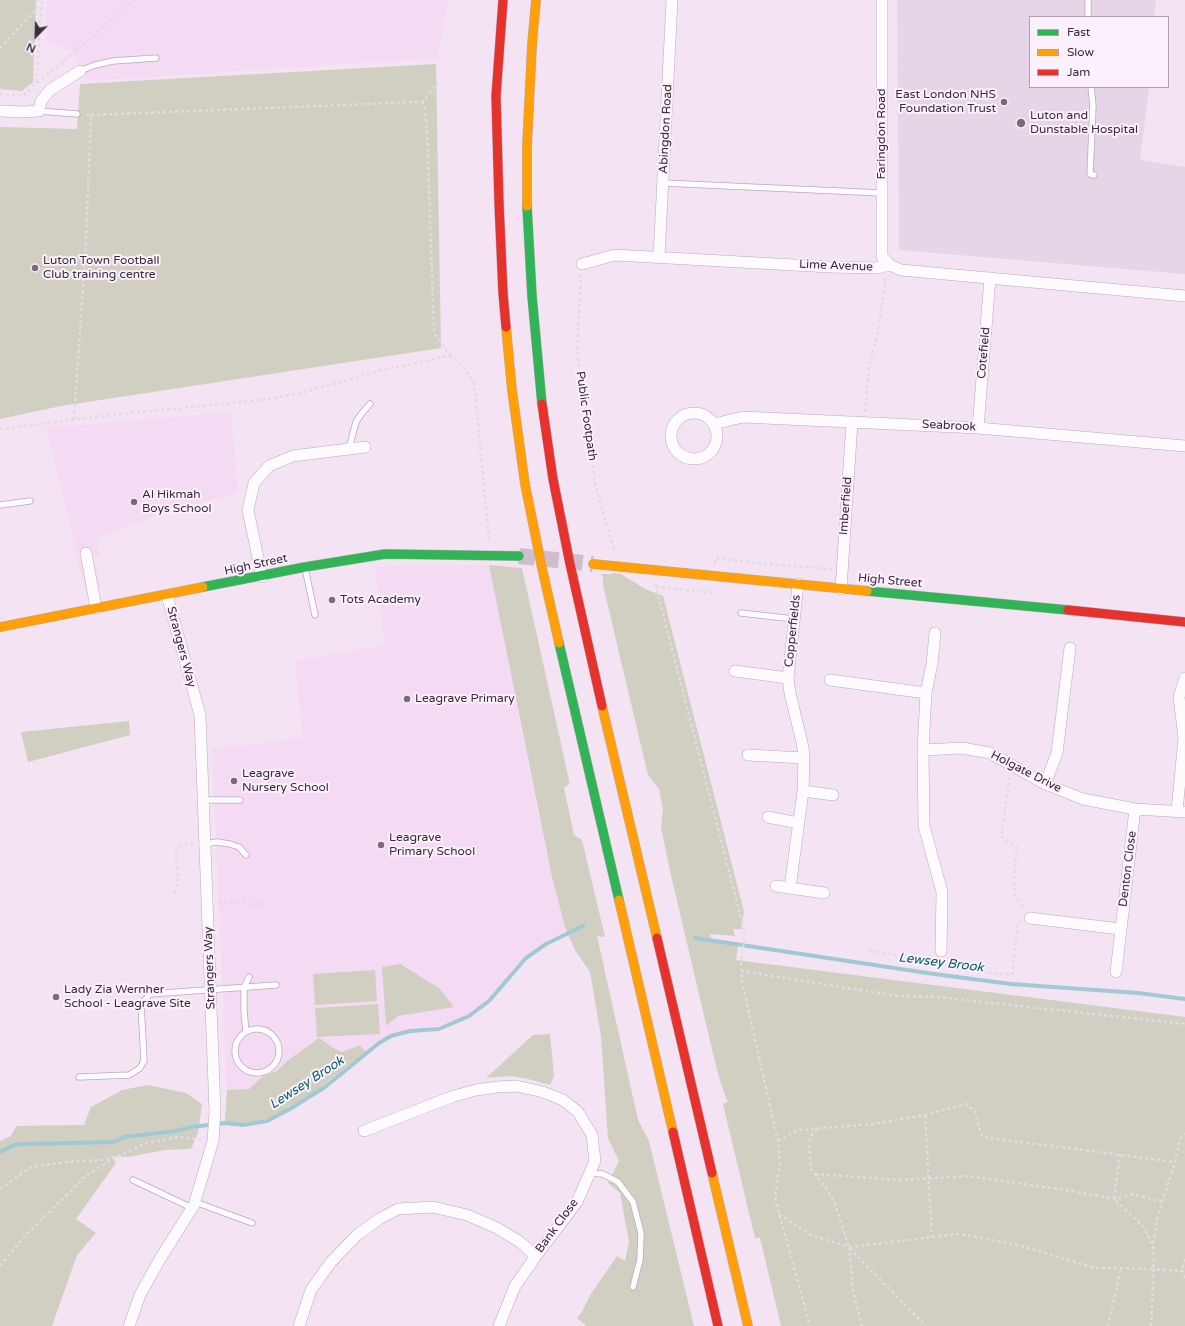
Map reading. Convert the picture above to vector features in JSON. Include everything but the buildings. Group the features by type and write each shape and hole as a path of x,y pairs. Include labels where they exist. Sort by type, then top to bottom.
{"main road":[{"path":"496,96 503,0"},
{"path":"536,0 532,45 528,133 527,205 532,296 540,390 553,479 586,636 748,1326"},
{"path":"491,45 496,96 498,203 504,293 512,390 525,484 544,575 718,1326"},
{"path":"528,133 541,58"},
{"name":"High Street","path":"0,627 305,567 385,554 519,556"},
{"name":"High Street","path":"593,564 1185,622"}],"street":[{"name":"Abingdon Road","path":"659,257 672,0"},
{"name":"Faringdon Road","path":"882,0 882,257 890,265"},
{"path":"0,111 38,111 41,101 50,90 80,71"},
{"name":"Lime Avenue","path":"582,264 615,255 830,267 876,268 890,265 902,270 1185,296"},
{"name":"Cotefield","path":"978,428 990,278"},
{"path":"686,415 702,415 709,418 714,424 717,431 716,445 712,452 706,456 699,459 692,459 685,457 674,447 672,432 675,425 686,415"},
{"name":"Seabrook","path":"714,424 743,417 852,422 978,428 1185,446"},
{"name":"Imberfield","path":"841,589 852,422"},
{"path":"262,576 248,510 254,483 269,466 293,456 365,447"},
{"path":"86,553 96,608"},
{"name":"Copperfields","path":"790,888 803,791 804,758 788,678 798,584"},
{"name":"Strangers Way","path":"128,1326 140,1295 193,1205 213,1141 215,1112 200,714 167,595"},
{"path":"935,633 932,664 926,693 923,750 924,826 942,892 941,951"},
{"path":"1045,784 1057,753 1070,648"},
{"name":"Copperfields","path":"735,671 788,678"},
{"path":"1181,811 1184,738 1179,697 1185,678"},
{"path":"830,680 926,693"},
{"name":"Holgate Drive","path":"923,750 962,748 990,753 1045,784 1083,799 1135,810 1181,811"},
{"path":"748,755 804,758"},
{"path":"803,791 833,795"},
{"name":"Denton Close","path":"1116,972 1135,810"},
{"path":"768,817 798,823"},
{"path":"776,886 824,893"},
{"path":"1030,918 1120,929"},
{"name":"Bank Close","path":"364,1131 461,1094 497,1087 516,1086 543,1092 563,1100 578,1112 592,1135 594,1161 590,1173 577,1202 515,1286 499,1326"},
{"path":"299,1326 311,1290 331,1262 357,1235 379,1219 398,1209 433,1207 467,1215 497,1228 520,1242 536,1256"}],"lane":[{"path":"1088,0 1088,16"},
{"path":"80,71 96,64 113,61 156,58"},
{"path":"1092,88 1093,106 1090,174 1094,174"},
{"path":"38,111 77,114"},
{"path":"663,183 882,193"},
{"path":"349,448 356,422 370,404"},
{"path":"0,505 30,501"},
{"path":"305,567 315,615"},
{"path":"741,613 794,619"},
{"path":"203,800 240,800"},
{"path":"205,844 217,842 230,844 239,847 246,854"},
{"path":"246,1032 244,987 249,977"},
{"path":"79,1077 128,1074 140,1068 144,1061 141,1004 150,994 276,985"},
{"path":"260,1029 267,1031 277,1042 279,1049 276,1062 265,1072 251,1072 244,1069 239,1064 235,1050 240,1037 246,1032 260,1029"},
{"path":"590,1173 603,1174 618,1182 633,1202 641,1233 640,1260 633,1287"},
{"path":"133,1180 193,1205 252,1223"}],"path":[{"path":"34,0 42,2"},
{"path":"0,94 23,96 36,83 70,56 133,0"},
{"path":"0,48 42,2"},
{"path":"36,83 42,2"},
{"path":"422,103 438,82"},
{"path":"77,114 91,115 422,103"},
{"path":"422,103 425,108 427,131 434,333 451,357 461,364 474,382 491,556"},
{"path":"74,419 85,259 91,115"},
{"name":"Public Footpath","path":"582,264 577,351 595,484 618,566"},
{"path":"864,423 869,367 878,331 886,277 890,265"},
{"path":"0,429 74,419 269,399 305,392 382,370 444,357 451,357"},
{"path":"656,587 745,932 740,960 742,982 778,1141 780,1162 775,1198 810,1326"},
{"path":"1011,765 1001,836 1017,848 1014,880 1015,895 1030,918 1018,923 1012,975"},
{"path":"175,893 178,881 176,851 182,844 205,844"},
{"path":"207,903 244,902 251,905 265,904"},
{"path":"741,971 897,996 937,997 1185,1024"},
{"path":"778,1141 798,1130 873,1124 925,1115 966,1104 975,1112 982,1137 1175,1162"},
{"path":"925,1115 932,1237"},
{"path":"818,1128 812,1135 809,1142 811,1170 826,1188 834,1201 849,1247 853,1290 862,1326"},
{"path":"1152,1326 1154,1269 1152,1245 1162,1202 1175,1162 1180,1139 1185,1134"},
{"path":"0,1266 24,1237 87,1175 112,1159 147,1143 178,1137 213,1141"},
{"path":"1114,1199 1120,1154"},
{"path":"0,1189 31,1167 57,1163 112,1159"},
{"path":"815,1174 900,1180 968,1176 1072,1190 1114,1199 1134,1194 1162,1202"},
{"path":"1114,1199 1144,1227 1152,1245"},
{"path":"779,1214 811,1236 849,1247 959,1234 1018,1245 1095,1268 1154,1269 1181,1272 1185,1270"},
{"path":"849,1247 926,1326"},
{"path":"1181,1272 1185,1259"},
{"path":"1108,1326 1121,1268"},
{"path":"1181,1272 1185,1278"}],"shaded area":[{"path":"0,0 36,0 33,82 22,91 0,89"},
{"path":"47,0 448,0 438,58 87,81 83,69 74,53 46,41"},
{"name":"Luton and Dunstable Hospital","path":"897,0 1156,0 1154,16 1029,16 1029,88 1149,88 1140,160 1185,167 1185,274 899,250"},
{"path":"436,64 441,348 61,406 0,419 0,127 77,129 80,84"},
{"name":"Al Hikmah Boys School","path":"231,412 238,493 168,511 96,538 100,556 93,557 101,588 85,591 47,428"},
{"name":"Leagrave Primary School","path":"489,565 538,814 566,931 533,950 516,966 491,997 476,1010 460,1019 437,1026 410,1029 386,1036 315,1091 287,1109 269,1118 258,1121 242,1123 225,1122 227,1090 212,748 246,746 303,737 295,661 385,645 375,567"},
{"path":"489,565 522,568 569,780 569,784 564,788 574,835 582,840 605,937 597,936 638,1120 649,1141 694,1326 586,1326 577,1318 582,1312 589,1297 617,1256 625,1261 629,1242 620,1193 608,1183 619,1161 608,1138 601,1036 590,972 575,950 565,927 552,877"},
{"path":"612,573 621,574 645,589 663,596 744,912 741,929 733,929 735,936 710,934 712,942 736,942 738,947 736,960 1185,1017 1185,1326 781,1326 760,1238 755,1238 723,1104 728,1102 721,1084 714,1058 670,871 661,827 663,809 659,789 648,775 603,585 603,577 601,574 610,575"},
{"path":"129,721 130,735 28,762 21,732"},
{"path":"400,964 439,988 454,1007 398,1016 386,1026 382,967"},
{"path":"375,970 377,1001 315,1005 313,974"},
{"path":"378,1004 380,1034 317,1037 315,1008"},
{"path":"550,1034 554,1076 550,1085 512,1076 486,1078 533,1035"},
{"path":"319,1038 342,1052 360,1045 365,1052 316,1091 286,1110 269,1118 258,1121 242,1123 225,1122 227,1090 249,1089 262,1077 277,1071 287,1061"},
{"path":"148,1085 186,1093 202,1104 198,1133 191,1149 165,1150 128,1157 111,1156 116,1163 76,1219 96,1233 77,1255 52,1326 0,1326 0,1141 11,1136 16,1126 84,1125 91,1107 122,1090"}],"waterway":[{"name":"Lewsey Brook","path":"0,1152 14,1145 114,1142 124,1137 176,1131 192,1127 225,1123 243,1125 267,1121 290,1109 325,1087 379,1043 391,1036 410,1031 439,1029 469,1016 489,1001 526,958 546,944 583,926"},
{"name":"Lewsey Brook","path":"695,938 1011,984 1138,993 1185,999"}],"tunnel":[{"path":"519,556 593,564"}],"traffic: fast":[{"path":"527,206 532,296 542,404"},
{"path":"203,587 305,567 385,554 519,556"},
{"path":"867,591 1068,610"},
{"path":"559,643 619,900"}],"traffic: slow":[{"path":"527,206 527,146 532,45 536,0"},
{"path":"506,327 512,390 525,484 559,643"},
{"path":"593,564 867,591"},
{"path":"0,627 203,587"},
{"path":"602,706 657,938"},
{"path":"619,900 673,1132"},
{"path":"712,1173 748,1326"}],"traffic: jam":[{"path":"503,0 496,96 499,203 506,327"},
{"path":"542,404 553,479 570,564 602,706"},
{"path":"1068,610 1185,622"},
{"path":"657,938 712,1173"},
{"path":"673,1132 718,1326"}],"place":[{"name":"East London NHS Foundation Trust","path":"1004,102"},
{"name":"Luton and Dunstable Hospital","path":"1021,123"},
{"name":"Luton Town Football Club training centre","path":"35,268"},
{"name":"Al Hikmah Boys School","path":"134,502"},
{"name":"Tots Academy","path":"332,600"},
{"name":"Leagrave Primary","path":"407,699"},
{"name":"Leagrave Nursery School","path":"234,781"},
{"name":"Leagrave Primary School","path":"381,845"},
{"name":"Lady Zia Wernher School - Leagrave Site","path":"56,997"}]}
